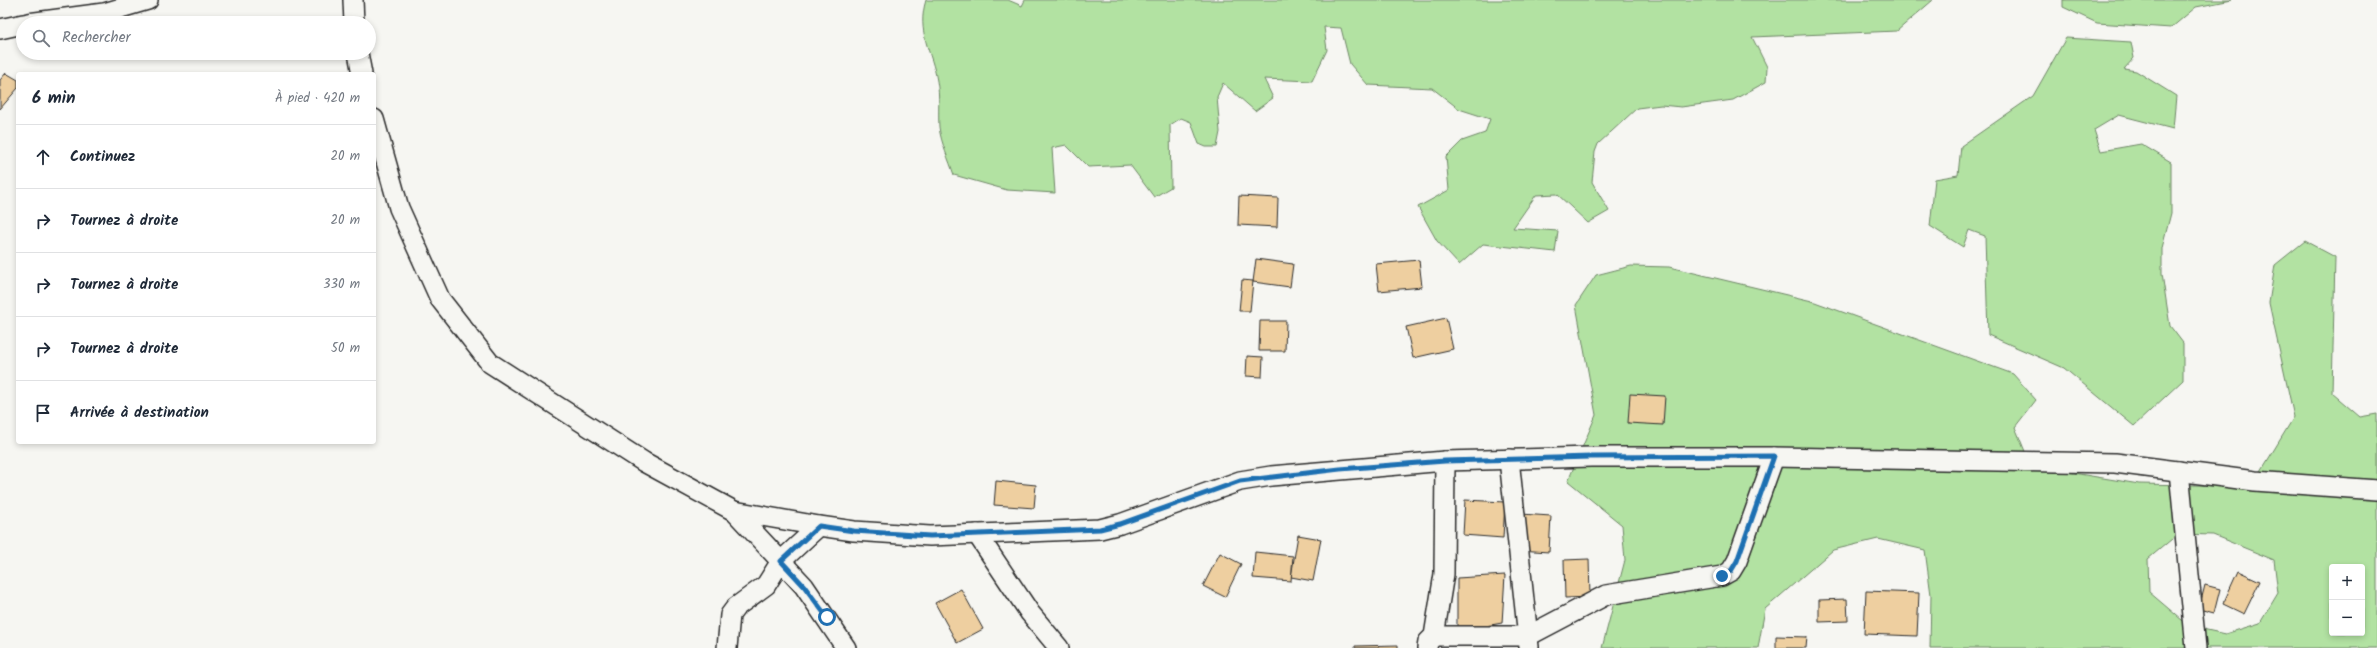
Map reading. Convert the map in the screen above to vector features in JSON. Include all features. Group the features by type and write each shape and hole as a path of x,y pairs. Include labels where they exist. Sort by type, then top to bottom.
{"street":[{"path":"81,16 104,13 148,0"},
{"path":"353,0 354,16"},
{"path":"0,29 16,26"},
{"path":"359,60 362,72"},
{"path":"376,126 399,208 440,299 490,363 644,462 734,511 804,586 846,648"},
{"path":"734,511 854,531 930,536 1100,529 1120,524 1240,481 1340,469 1445,461 1591,457 1774,456 2115,463 2255,481 2377,490"},
{"path":"1445,461 1444,574 1431,642 1529,642 1606,595 1722,576 1731,571 1737,561 1774,456"},
{"path":"1509,459 1529,642"},
{"path":"2179,471 2196,648"},
{"path":"727,648 730,615 736,607 766,585 781,561 819,526"},
{"path":"977,534 1030,613 1059,648"}],"green space":[{"path":"926,0 1008,0 1022,6 1025,0 1933,0 1897,31 1752,37 1767,67 1766,82 1733,100 1681,107 1661,105 1637,108 1598,144 1595,152 1592,182 1609,211 1588,223 1557,194 1536,195 1513,228 1558,231 1555,252 1483,244 1459,265 1437,241 1418,207 1449,190 1446,157 1462,141 1485,133 1490,119 1459,109 1432,88 1368,85 1350,64 1341,28 1324,27 1327,50 1312,81 1264,79 1273,98 1255,111 1223,83 1217,97 1220,132 1217,147 1206,147 1199,144 1191,122 1181,118 1170,125 1171,187 1154,197 1130,165 1088,167 1066,145 1052,148 1055,193 1007,190 954,175 943,145 939,127 937,81 924,32 923,12"},
{"path":"2063,0 2232,0 2196,7 2171,28 2097,23 2063,7"},
{"path":"2066,38 2131,42 2134,58 2124,69 2136,71 2176,96 2173,129 2119,115 2094,130 2101,151 2141,144 2171,162 2171,213 2162,248 2162,274 2170,326 2183,343 2183,380 2134,426 2064,368 1988,335 1985,236 1969,230 1963,247 1930,226 1935,179 1958,175 1961,146 2033,96"},
{"path":"2305,241 2335,257 2332,393 2360,417 2377,414 2377,648 1930,648 1931,595 1925,550 1878,539 1833,550 1765,609 1758,648 1602,648 1625,560 1622,525 1568,481 1596,415 1576,305 1596,275 1631,266 1669,267 1812,301 2013,374 2036,400 2015,427 2031,466 2139,484 2244,486 2255,481 2294,417 2269,303 2275,265","holes":["2178,534 2213,535 2274,560 2278,593 2260,623 2225,634 2189,626 2149,592 2148,559"]}],"building":[{"path":"6,73 16,79 16,90 0,109 0,80"},
{"path":"1239,196 1278,198 1277,227 1238,225"},
{"path":"1256,259 1293,264 1290,287 1253,282"},
{"path":"1419,260 1422,287 1379,291 1376,264"},
{"path":"1242,280 1253,281 1250,311 1239,311"},
{"path":"1446,318 1453,349 1413,358 1406,327"},
{"path":"1260,321 1286,321 1285,351 1259,351"},
{"path":"1247,356 1263,357 1262,377 1246,376"},
{"path":"1630,394 1665,396 1663,425 1628,423"},
{"path":"996,481 1036,485 1034,508 994,505"},
{"path":"1465,500 1505,502 1503,538 1463,535"},
{"path":"1521,514 1551,516 1549,552 1519,550"},
{"path":"1298,535 1321,539 1313,581 1291,577"},
{"path":"1255,552 1293,556 1291,581 1253,578"},
{"path":"1220,553 1241,564 1225,597 1203,586"},
{"path":"1589,559 1590,597 1565,598 1564,560"},
{"path":"2238,571 2260,581 2244,614 2223,604"},
{"path":"1505,575 1502,623 1457,631 1457,578"},
{"path":"2205,585 2220,589 2214,613 2199,609"},
{"path":"961,589 983,629 957,643 935,603"},
{"path":"1866,591 1919,593 1917,636 1864,634"},
{"path":"1847,599 1848,621 1819,622 1819,600"},
{"path":"1776,636 1807,637 1806,648 1776,648"},
{"path":"1398,645 1398,648 1355,648 1355,646"}],"route":[{"path":"827,617 804,586 781,561 819,526 854,531 930,536 1100,529 1120,524 1240,481 1326,470 1445,461 1577,457 1774,456 1737,561 1731,571 1722,576"}]}
